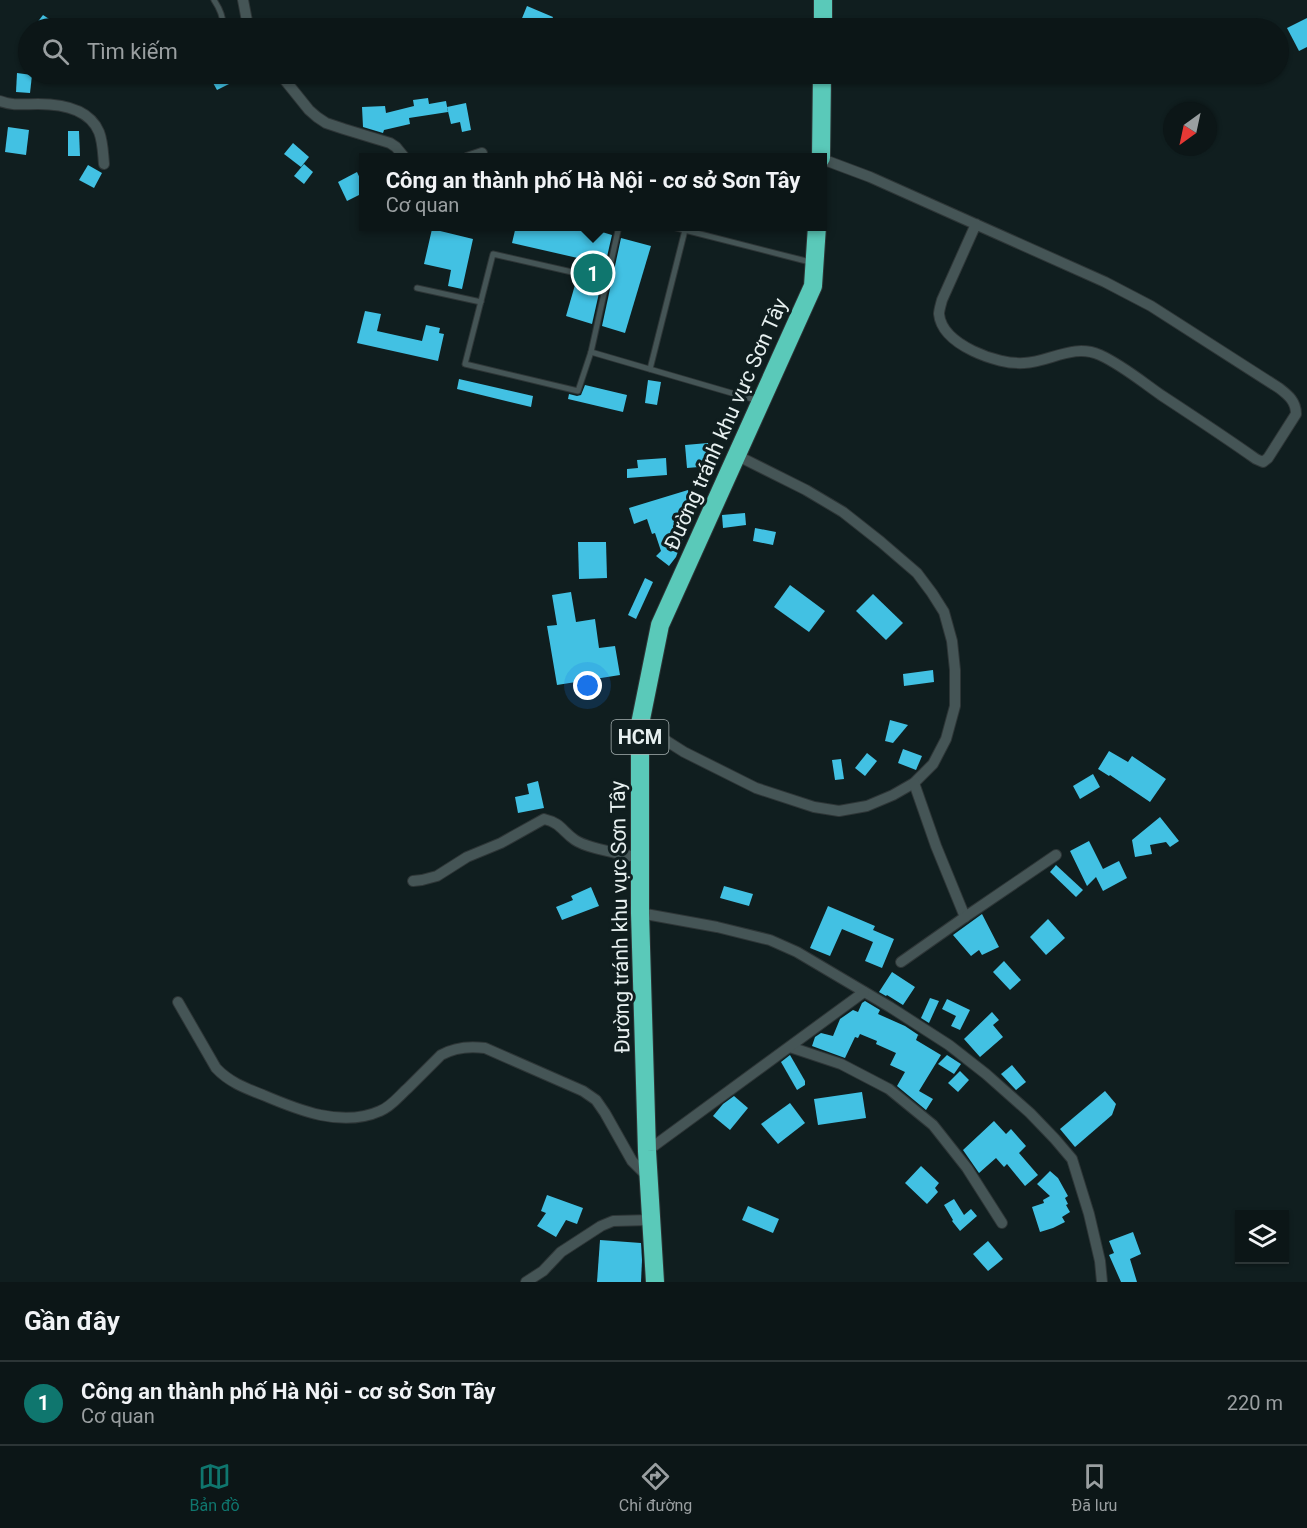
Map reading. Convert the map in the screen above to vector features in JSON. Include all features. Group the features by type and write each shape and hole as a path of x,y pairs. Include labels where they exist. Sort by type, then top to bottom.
{"highway":[{"path":"823,0 823,18"},
{"path":"822,84 822,153"},
{"name":"Đường tránh khu vực Sơn Tây","path":"655,1282 647,1151 640,913 640,724 660,625 813,286 817,231"}],"street":[{"path":"243,0 246,18"},
{"path":"288,84 317,117 326,123 390,143 401,153"},
{"path":"0,101 15,105 55,104 83,113 99,131 104,164"},
{"path":"827,160 870,177 976,224 1105,282 1151,306 1279,388 1294,402 1296,414 1268,458 1263,462 1256,459 1120,366 1089,350 1064,353 1027,363 1014,363 987,357 959,343 943,326 939,313 959,259 976,224"},
{"path":"640,724 684,752 756,788 814,807 839,811 867,806 914,783 933,764 946,740 955,706 956,670 952,641 944,612 916,573 843,513 806,490 736,454"},
{"path":"914,783 936,846 965,917"},
{"path":"413,880 437,876 467,857 501,843 544,819 555,821 576,841 640,858"},
{"path":"901,962 1056,855"},
{"path":"640,913 717,927 770,940 797,952 949,1045 986,1074 1030,1113 1071,1159 1096,1242 1102,1282"},
{"path":"647,1151 864,992"},
{"path":"178,1002 216,1068 224,1076 234,1083 293,1108 326,1116 349,1118 382,1111 441,1055 451,1049 485,1048 583,1091 596,1100 632,1161 649,1178"},
{"path":"790,1047 841,1064 889,1089 933,1125 967,1168 1002,1223"},
{"path":"526,1282 543,1271 561,1252 601,1226 613,1221 651,1220"}],"lane":[{"path":"214,0 222,18"},
{"path":"607,280 493,254 465,364 578,391 591,352 618,231"},
{"path":"650,369 685,231"},
{"path":"689,231 814,263"},
{"path":"417,288 481,302"},
{"path":"591,352 760,402"}],"building":[{"path":"527,6 553,17 553,18 522,18"},
{"path":"1307,18 1307,47 1299,51 1289,32 1289,27"},
{"path":"17,73 18,84 31,84 30,93 16,92"},
{"path":"214,84 229,84 217,90"},
{"path":"428,98 429,104 446,101 448,112 409,118 410,124 384,130 383,133 363,127 362,107 385,106 386,113 414,106 413,100"},
{"path":"466,103 471,130 462,132 460,122 451,124 447,107"},
{"path":"8,127 29,130 26,155 5,152"},
{"path":"68,131 79,131 80,156 68,156"},
{"path":"293,143 309,157 301,167 284,154"},
{"path":"304,164 313,172 304,184 294,176"},
{"path":"88,165 102,173 94,188 79,180"},
{"path":"357,172 359,195 347,201 338,182"},
{"path":"432,231 473,239 462,289 448,286 451,270 424,264"},
{"path":"515,231 599,231 612,235 603,274 580,269 582,259 512,243"},
{"path":"621,238 651,246 625,333 602,326"},
{"path":"577,278 601,284 592,324 566,316"},
{"path":"365,311 381,314 377,331 422,341 426,325 440,328 439,333 444,334 438,361 357,343"},
{"path":"459,379 533,396 531,407 457,389"},
{"path":"648,380 661,382 657,405 645,403"},
{"path":"585,385 627,395 623,412 568,399 569,394 581,395"},
{"path":"708,443 711,466 687,468 685,445"},
{"path":"666,458 667,475 627,478 627,469 638,468 637,460"},
{"path":"688,490 693,505 684,508 689,523 679,526 683,538 676,557 669,566 656,556 661,551 647,519 634,524 629,508"},
{"path":"745,513 746,525 723,528 722,515"},
{"path":"755,528 776,532 773,545 753,541"},
{"path":"578,542 606,542 607,578 579,579"},
{"path":"645,578 653,582 636,619 628,615"},
{"path":"790,585 825,611 809,632 774,607"},
{"path":"571,592 576,622 595,619 599,648 615,646 620,675 557,685 547,626 557,625 552,595"},
{"path":"873,594 903,623 886,640 856,611"},
{"path":"933,670 934,682 904,686 903,674"},
{"path":"890,720 908,725 893,743 885,741"},
{"path":"903,749 922,756 916,770 898,763"},
{"path":"1109,751 1128,762 1132,756 1166,779 1150,802 1098,769"},
{"path":"867,753 877,761 865,776 855,768"},
{"path":"841,759 844,779 835,780 832,760"},
{"path":"1093,774 1100,787 1080,799 1073,786"},
{"path":"538,781 544,808 518,813 515,797 529,794 527,784"},
{"path":"1160,817 1179,841 1170,847 1166,842 1150,845 1152,854 1135,857 1132,840"},
{"path":"1089,841 1103,869 1119,861 1127,878 1103,891 1096,877 1087,886 1070,851"},
{"path":"1056,865 1083,890 1076,897 1050,872"},
{"path":"724,886 753,894 749,906 720,898"},
{"path":"591,887 599,906 562,920 556,907 573,900 571,896"},
{"path":"828,906 875,926 873,930 894,939 882,968 865,961 873,942 842,929 830,956 810,948"},
{"path":"982,914 999,947 982,955 979,950 971,956 953,935"},
{"path":"1048,919 1065,938 1046,955 1030,937"},
{"path":"1004,961 1021,980 1010,990 993,972"},
{"path":"892,972 915,987 903,1005 879,992"},
{"path":"930,998 939,1001 929,1023 921,1018"},
{"path":"947,999 970,1010 960,1030 951,1026 956,1016 942,1009"},
{"path":"865,1001 880,1010 878,1014 905,1026 920,1036 918,1035 916,1040 941,1055 919,1091 933,1099 926,1110 897,1086 905,1072 890,1065 896,1053 876,1044 877,1041 860,1034 858,1038 855,1037 845,1058 812,1046 815,1037 821,1033 833,1036 840,1019 853,1010 858,1012"},
{"path":"992,1012 999,1020 993,1025 1003,1037 980,1057 964,1039"},
{"path":"790,1055 805,1081 805,1085 797,1090 781,1062"},
{"path":"947,1055 961,1064 954,1074 938,1064"},
{"path":"1012,1065 1026,1082 1016,1090 1001,1074"},
{"path":"960,1071 969,1080 958,1092 948,1083"},
{"path":"1105,1091 1116,1104 1112,1115 1075,1147 1060,1129"},
{"path":"862,1092 866,1118 818,1125 814,1099"},
{"path":"734,1096 748,1108 730,1130 713,1116"},
{"path":"790,1103 805,1123 778,1144 761,1124"},
{"path":"994,1121 1006,1134 1011,1129 1026,1146 1019,1153 1038,1175 1025,1186 1007,1164 1004,1167 996,1158 979,1173 963,1150"},
{"path":"921,1166 939,1183 935,1188 938,1192 927,1204 905,1183"},
{"path":"1050,1171 1058,1178 1068,1196 1065,1198 1070,1212 1062,1217 1065,1222 1040,1232 1032,1207 1044,1203 1043,1200 1050,1196 1037,1184"},
{"path":"547,1195 583,1208 577,1224 566,1220 556,1237 537,1226 546,1213 541,1211"},
{"path":"954,1199 964,1215 971,1209 977,1216 960,1231 944,1205"},
{"path":"748,1206 779,1219 773,1233 742,1220"},
{"path":"1133,1232 1141,1254 1130,1259 1137,1282 1121,1282 1109,1255 1114,1253 1109,1241"},
{"path":"600,1240 641,1243 641,1282 597,1282"},
{"path":"988,1241 1003,1259 988,1271 973,1254"}],"place":[{"name":"Công an thành phố Hà Nội - cơ sở Sơn Tây","path":"593,273"}]}
